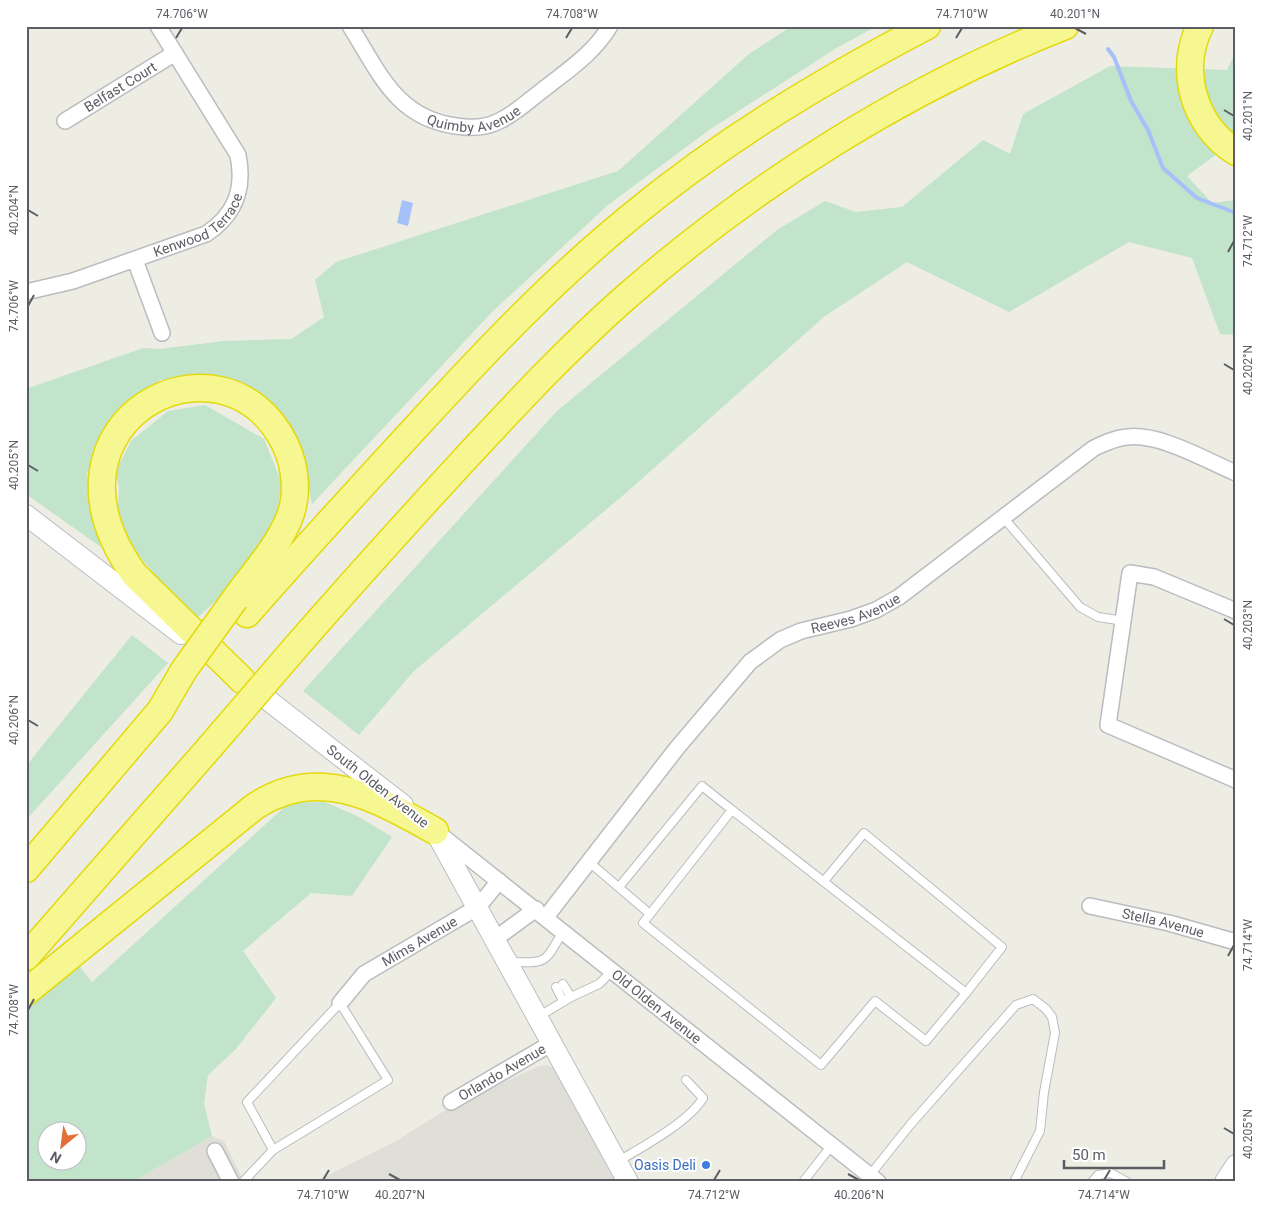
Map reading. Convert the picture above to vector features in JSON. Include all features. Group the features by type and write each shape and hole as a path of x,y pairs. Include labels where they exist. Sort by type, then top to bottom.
{"highway":[{"path":"241,606 325,526 481,356 547,290 630,217 696,166 788,103 913,26"},
{"path":"837,73 927,26"},
{"path":"26,956 368,564 530,389 587,333 667,262 774,182 888,111 983,62 1065,26"},
{"path":"1200,26 1192,52 1190,70 1196,104 1214,135 1236,152"},
{"path":"26,869 160,711 241,606 289,520 295,485 289,452 269,420 242,399 208,389 172,392 139,408 126,420 114,436 106,453 102,475 105,515 111,535 121,557 134,574 242,680"},
{"path":"26,992 254,808 267,799 287,790 306,786 324,786 376,798 435,830"}],"main road":[{"name":"South Olden Avenue","path":"28,520 242,680 435,830 552,1043 621,1175"},
{"path":"1225,1182 1236,1165"}],"street":[{"name":"Kenwood Terrace","path":"26,292 73,281 206,234 220,226 237,202 241,188 242,172 238,155 158,26"},
{"name":"Quimby Avenue","path":"350,26 390,90 402,103 413,112 427,119 464,127 484,126 498,122 516,111 590,52 610,26"},
{"name":"Belfast Court","path":"65,121 175,53"},
{"path":"135,260 162,333"},
{"name":"Reeves Avenue","path":"495,939 541,913 589,862 677,748 750,662 780,640 801,631 851,619 892,601 1094,448 1112,440 1128,437 1157,440 1236,474"},
{"path":"1236,611 1154,577 1130,573 1108,725 1236,780"},
{"name":"Old Olden Avenue","path":"435,830 874,1178"},
{"name":"Mims Avenue","path":"340,1003 364,974 478,907 500,881"},
{"name":"Stella Avenue","path":"1090,906 1169,923 1236,942"},
{"name":"Orlando Avenue","path":"451,1102 552,1043"},
{"path":"214,1151 231,1182"}],"lane":[{"path":"1002,517 1080,607 1098,617 1124,620"},
{"path":"619,887 702,786 966,993"},
{"path":"732,810 643,922 821,1065 875,1001 926,1041 1002,947 864,833 824,881"},
{"path":"589,862 650,914"},
{"path":"507,962 546,962 563,931"},
{"path":"538,1018 567,999 599,984 613,970"},
{"path":"559,986 567,999"},
{"path":"874,1178 910,1125 1016,1004 1026,999 1033,999 1046,1009 1052,1018 1055,1033 1044,1092 1040,1131 1014,1182"},
{"path":"243,1182 273,1150 388,1080 340,1003 247,1102 273,1150"},
{"path":"621,1175 656,1138 697,1109 703,1098 686,1080"},
{"path":"803,1182 832,1145"},
{"path":"1092,1182 1098,1175 1111,1174 1128,1182"}],"shaded area":[{"path":"547,1065 554,1068 615,1182 314,1182 396,1141 452,1106 539,1066"},
{"path":"212,1136 224,1141 244,1182 132,1182"}],"green space":[{"path":"792,26 877,26 838,47 709,130 608,205 493,311 312,504 296,434 257,398 201,380 160,380 110,422 87,474 101,547 26,494 26,389 143,348 159,349 224,341 291,339 324,317 315,280 336,262 618,171 749,54"},
{"path":"1236,51 1236,140 1187,176 1212,203 1236,200 1236,335 1220,334 1192,258 1129,242 1009,312 907,262 825,316 627,492 414,671 359,735 303,691 557,411 777,230 825,201 856,212 902,207 983,140 1010,154 1023,114 1110,66 1227,70"},
{"path":"205,405 264,439 282,483 274,527 234,584 194,621 117,530 119,486 115,473 131,441 168,411"},
{"path":"132,635 168,663 26,820 26,766"},
{"path":"325,802 359,817 392,837 352,896 311,893 243,951 276,998 235,1050 208,1075 204,1103 212,1136 132,1182 26,1182 26,1011 78,964 92,982 289,803"}],"water":[{"path":"402,200 413,203 408,226 397,223"}],"waterway":[{"path":"1108,49 1114,57 1131,101 1148,130 1163,168 1197,198 1236,213"}],"place":[{"name":"Oasis Deli","path":"706,1165"}]}
